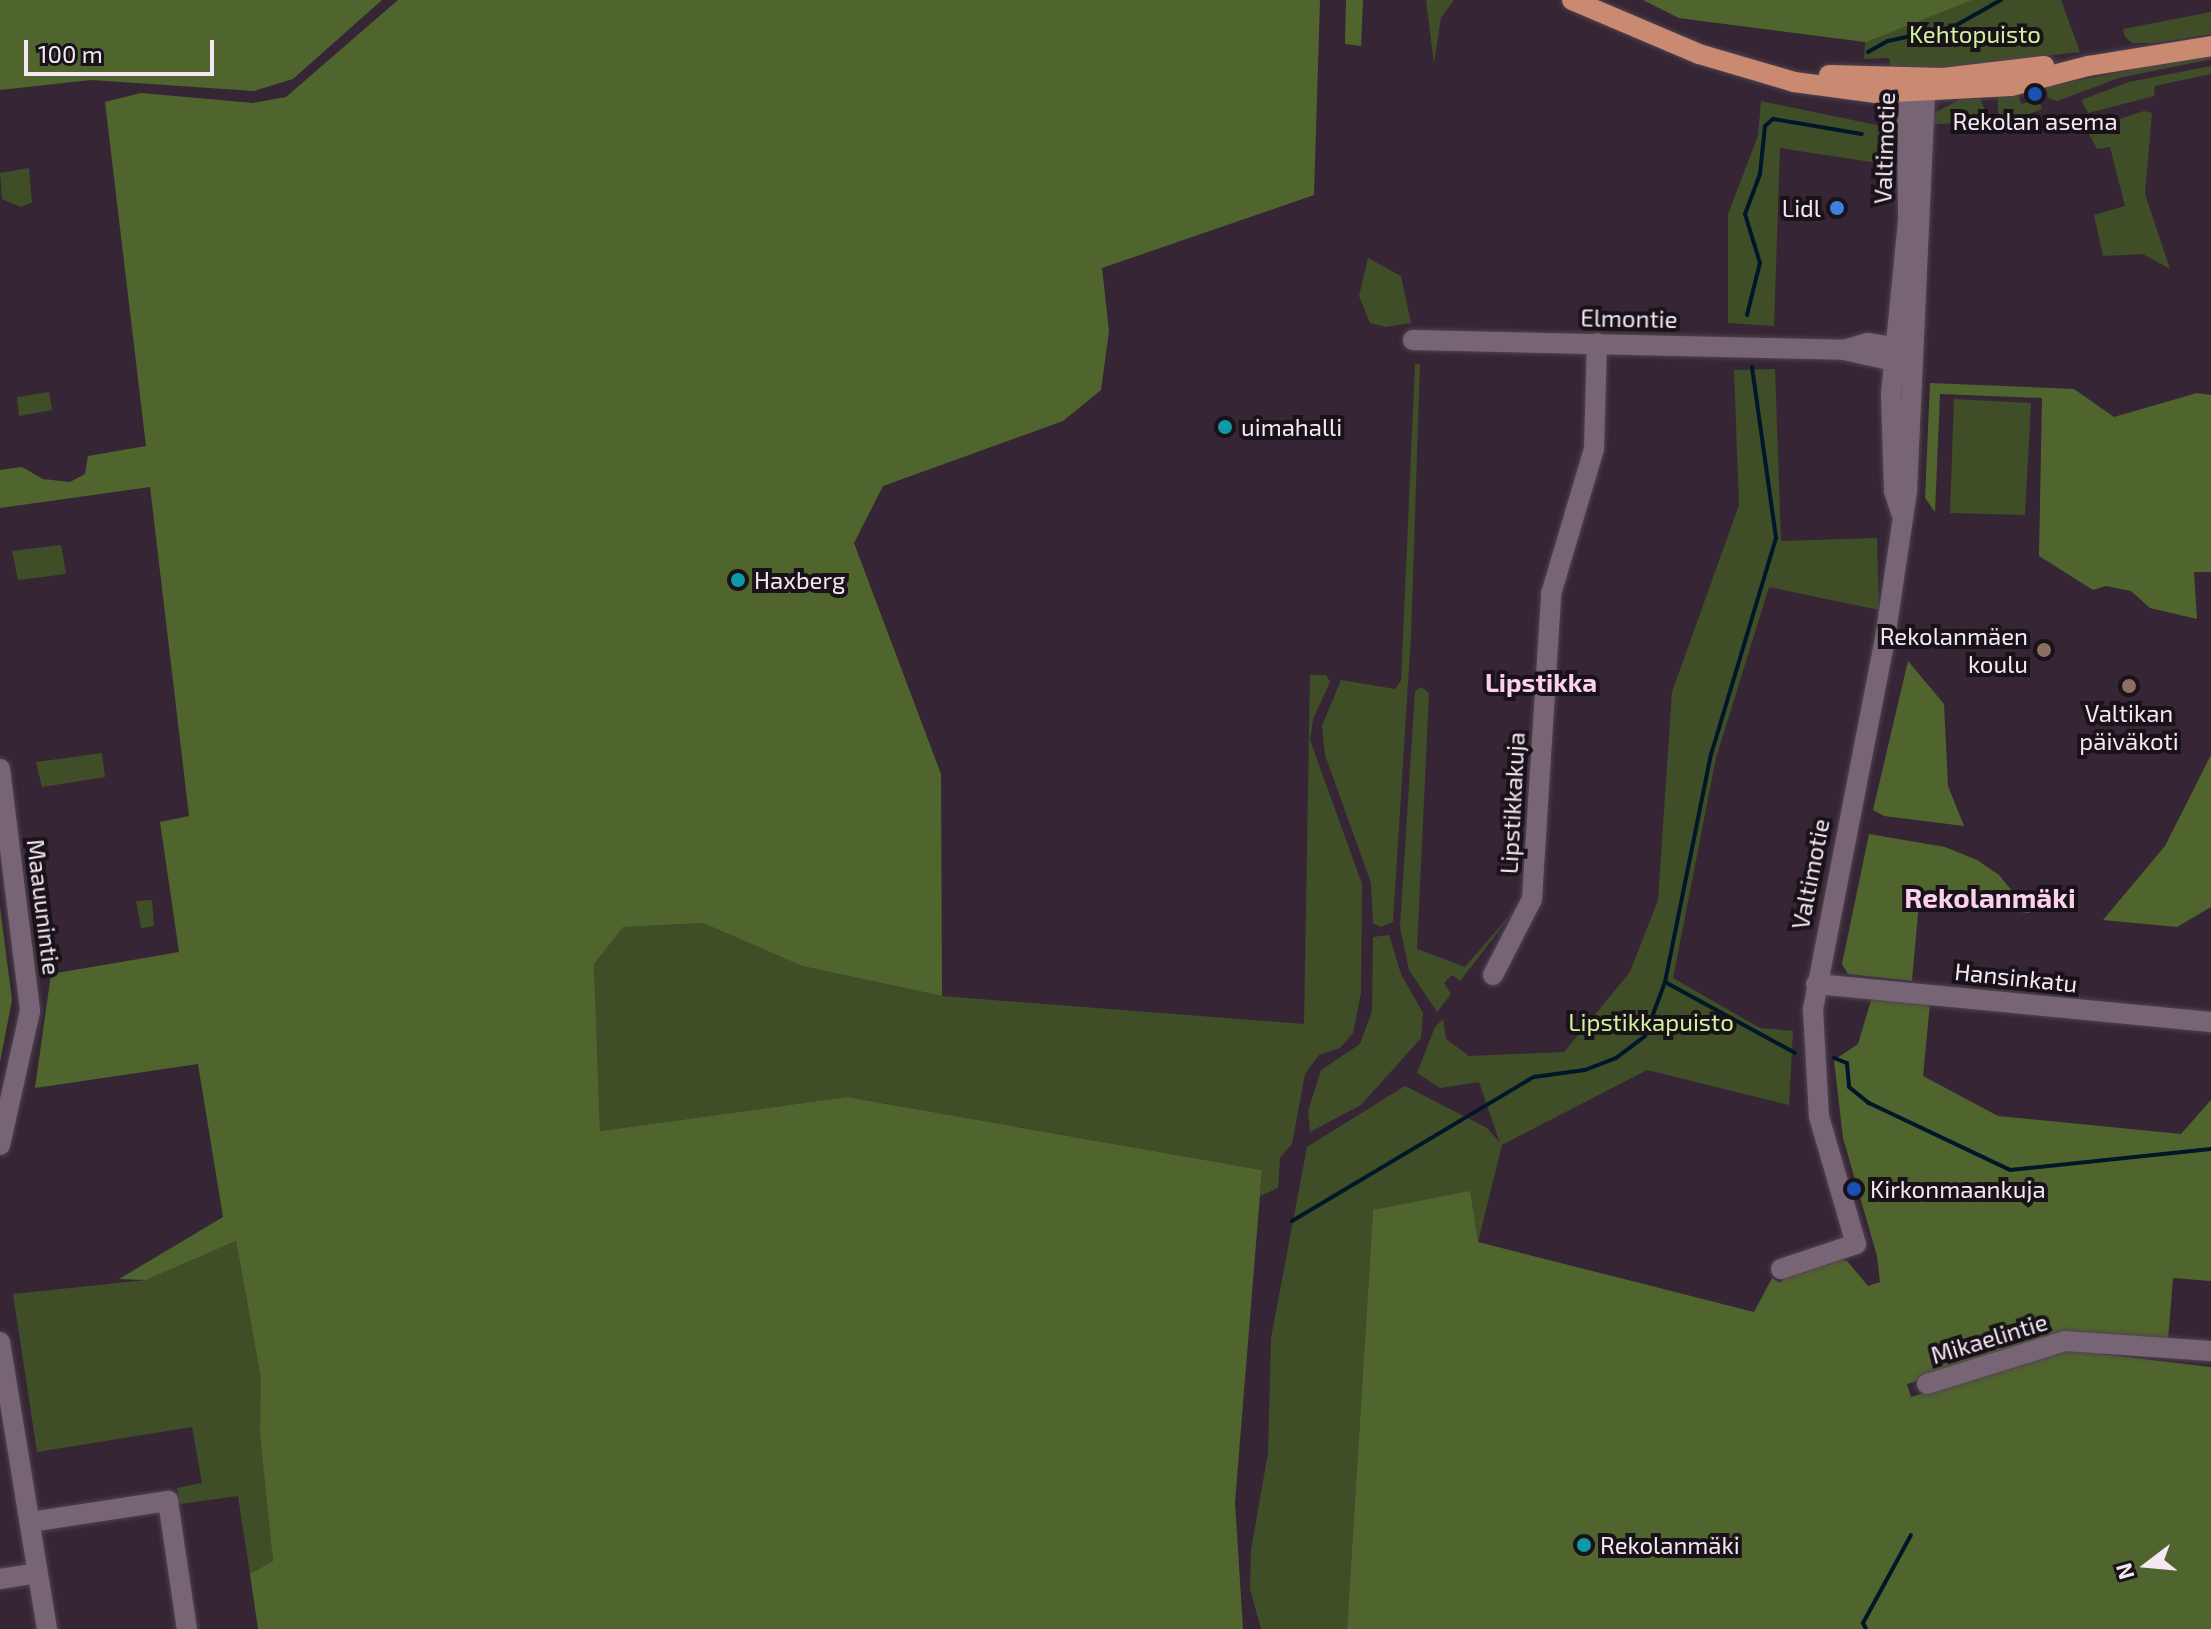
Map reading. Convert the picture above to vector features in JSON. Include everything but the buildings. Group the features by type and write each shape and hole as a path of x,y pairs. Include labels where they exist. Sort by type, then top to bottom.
{"main road":[{"path":"1572,0 1680,48 1794,82 1915,89 2011,86 2088,66 2211,46"}],"street":[{"name":"Valtimotie","path":"1781,1269 1856,1244 1819,1117 1812,1034 1816,984 1884,645 1901,513 1890,444 1900,352 1915,89"},
{"name":"Elmontie","path":"1413,340 1900,352"},
{"name":"Lipstikkakuja","path":"1493,975 1532,899 1551,594 1594,449 1597,343"},
{"name":"Maauunintie","path":"0,769 8,876 30,1011 0,1145"},
{"name":"Hansinkatu","path":"1816,984 2211,1022"},
{"name":"Mikaelintie","path":"1927,1384 2065,1341 2211,1351"},
{"path":"0,1342 3,1383 47,1629"},
{"path":"30,1522 168,1501 187,1629"},
{"path":"0,1579 38,1573"}],"green space":[{"path":"0,0 382,0 293,79 254,91 91,80 0,90"},
{"path":"398,0 1320,0 1314,195 1102,268 1109,331 1101,390 1063,421 883,486 854,543 941,774 942,996 802,966 703,923 623,927 594,964 600,1131 847,1097 1262,1170 1235,1502 1243,1629 258,1629 250,1574 273,1561 260,1433 261,1379 236,1241 146,1280 119,1279 223,1217 198,1064 35,1088 51,974 179,952 160,822 189,816 150,487 0,508 0,470 22,467 43,479 70,482 85,474 88,456 146,446 105,102 141,93 253,103 286,97"},
{"path":"1346,0 1363,0 1361,46 1345,44"},
{"path":"1426,0 1454,0 1441,18 1434,64"},
{"name":"Kehtopuisto","path":"1643,0 2061,0 2080,52 1892,74 1889,58 1864,59 1865,42 1679,18"},
{"path":"1643,0 1972,0 1866,42 1679,18"},
{"path":"2211,12 2211,34 2154,43 2132,43 2125,37 2123,29"},
{"path":"2211,54 2211,59 2119,78 2057,101 2048,98 2046,87"},
{"path":"2211,66 2211,74 2155,86 2154,96 2088,113 2081,100 2129,82"},
{"path":"2018,93 2021,104 2039,100 2042,109 2010,121 1998,113 1998,96"},
{"path":"1961,99 1980,99 1985,110 1981,123 1931,124 1934,113"},
{"path":"1761,101 1881,126 1887,137 1884,164 1780,148 1774,326 1728,323 1728,214 1758,136"},
{"path":"2144,111 2152,113 2145,194 2170,269 2143,254 2103,256 2094,215 2125,206 2110,147 2097,149 2087,130"},
{"path":"29,168 32,202 21,207 2,199 0,173"},
{"path":"1368,258 1401,276 1411,323 1386,327 1370,323 1359,296"},
{"path":"1415,364 1420,364 1411,636 1393,922 1381,927 1373,923 1371,883 1325,755 1322,726 1341,680 1395,689 1401,681"},
{"name":"Lipstikkapuisto","path":"1775,369 1781,541 1877,538 1879,610 1769,587 1716,758 1673,978 1760,1028 1793,1031 1789,1105 1647,1070 1502,1145 1478,1242 1373,1210 1347,1629 1261,1629 1250,1589 1251,1550 1268,1453 1271,1338 1307,1147 1405,1086 1487,1128 1500,1143 1479,1082 1440,1088 1417,1073 1435,1027 1443,1019 1446,1039 1469,1056 1564,1052 1630,972 1658,900 1672,692 1739,505 1734,370"},
{"path":"1930,383 2074,389 2114,417 2197,393 2211,395 2211,572 2194,572 2197,619 2150,608 2131,591 2106,586 2093,590 2039,556 2042,398 1940,394 1935,512 1925,498"},
{"path":"49,392 52,410 19,416 17,397"},
{"path":"1954,399 2031,403 2025,515 1950,513"},
{"path":"61,545 66,574 18,580 12,551"},
{"path":"1908,661 1944,704 1948,786 1964,826 1884,816 1873,810"},
{"path":"1310,675 1326,675 1330,682 1313,719 1310,740 1362,884 1361,993 1353,1033 1340,1048 1319,1055 1305,1074 1292,1144 1280,1158 1278,1188 1260,1196 1262,1170 848,1097 600,1131 594,964 622,927 703,923 802,966 942,996 1304,1024"},
{"path":"1421,687 1429,693 1417,949 1465,967 1518,906 1460,981 1452,975 1444,983 1451,994 1437,1012 1409,970 1400,927 1415,691"},
{"path":"102,753 105,777 42,787 36,762"},
{"path":"2211,755 2211,907 2177,927 2103,920 2165,846"},
{"path":"1869,834 1945,847 1977,860 1999,875 2030,913 1919,902 1912,981 1848,974 1842,964"},
{"path":"152,900 154,926 141,928 136,901"},
{"path":"0,907 12,1000 0,1062"},
{"path":"1389,935 1401,974 1423,1013 1421,1038 1361,1105 1310,1132 1308,1111 1321,1070 1360,1044 1372,1011 1373,937"},
{"path":"1872,997 1930,1003 1923,1076 1998,1116 2181,1134 2211,1100 2211,1281 2173,1278 2168,1340 2061,1335 1907,1384 1911,1397 2067,1350 2211,1367 2211,1629 1347,1629 1373,1210 1470,1191 1478,1242 1754,1312 1772,1278 1780,1283 1787,1275 1835,1259 1847,1261 1868,1286 1880,1282 1877,1256 1843,1138 1834,1060 1858,1044"},
{"path":"236,1241 261,1379 273,1561 250,1574 238,1496 180,1504 177,1488 202,1483 192,1427 37,1452 13,1294 146,1280"}],"waterway":[{"path":"1868,52 1888,41 1953,27 2001,0"},
{"path":"1747,315 1760,263 1745,214 1760,174 1765,126 1773,119 1862,134"},
{"path":"1752,367 1776,538 1711,754 1665,982 1795,1053"},
{"path":"1292,1221 1534,1077 1585,1070 1616,1058 1645,1036 1665,982"},
{"path":"1834,1058 1847,1063 1849,1087 1869,1103 2010,1170 2211,1149"},
{"path":"1866,1629 1863,1623 1911,1535"}],"place":[{"name":"Rekolan asema","path":"2035,94"},
{"name":"Lidl","path":"1837,208"},
{"name":"uimahalli","path":"1225,427"},
{"name":"Haxberg","path":"738,580"},
{"name":"Rekolanmäen koulu","path":"2044,650"},
{"name":"Valtikan päiväkoti","path":"2129,686"},
{"name":"Kirkonmaankuja","path":"1854,1189"},
{"name":"Rekolanmäki","path":"1584,1545"}],"district":[{"name":"Lipstikka","path":"1541,682"},
{"name":"Rekolanmäki","path":"1990,897"}]}
